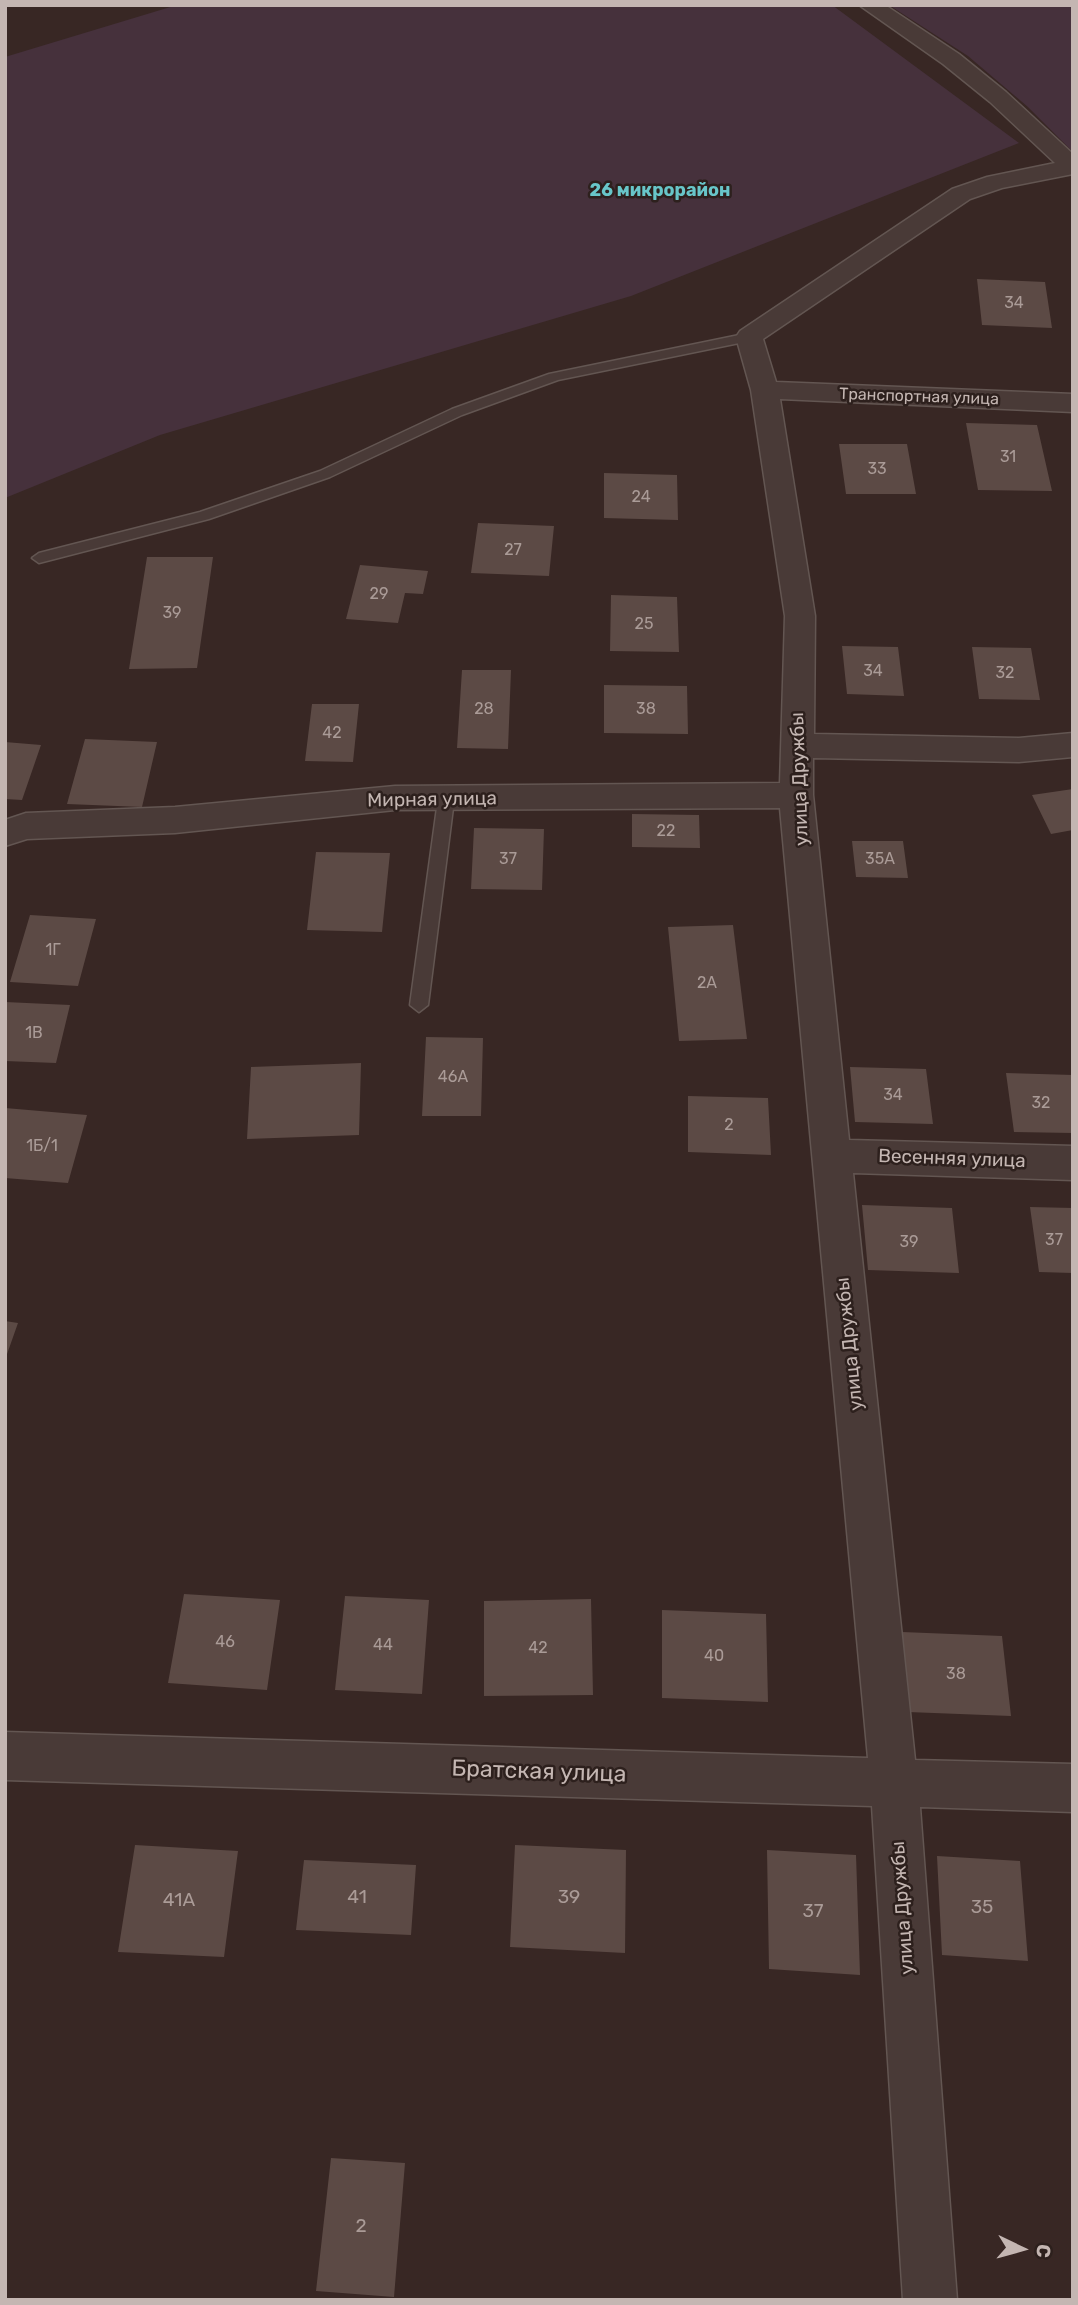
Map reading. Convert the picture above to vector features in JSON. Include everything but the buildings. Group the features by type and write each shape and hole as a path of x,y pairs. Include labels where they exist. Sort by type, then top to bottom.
{"street":[{"path":"748,337 961,194 996,182 1073,167 998,97 950,58 870,5"},
{"name":"улица Дружбы","path":"748,337 765,390 800,616 796,795 894,1783 930,2300"},
{"name":"Транспортная улица","path":"765,390 1073,403"},
{"path":"795,746 1019,750 1073,745"},
{"name":"Мирная улица","path":"16,829 176,820 395,798 446,800 796,795"},
{"name":"Весенняя улица","path":"831,1156 1073,1163"},
{"name":"Братская улица","path":"5,1756 1073,1788"}],"lane":[{"path":"38,558 204,516 289,487 325,474 457,412 554,377 645,356 748,337"},
{"path":"419,1005 446,800"}],"shaded area":[{"path":"177,5 832,5 1019,143 631,296 160,435 5,498 5,57"},
{"path":"889,5 1073,5 1073,152 1028,107 968,56"}],"district":[{"name":"26 микрорайон","path":"660,191"}]}
